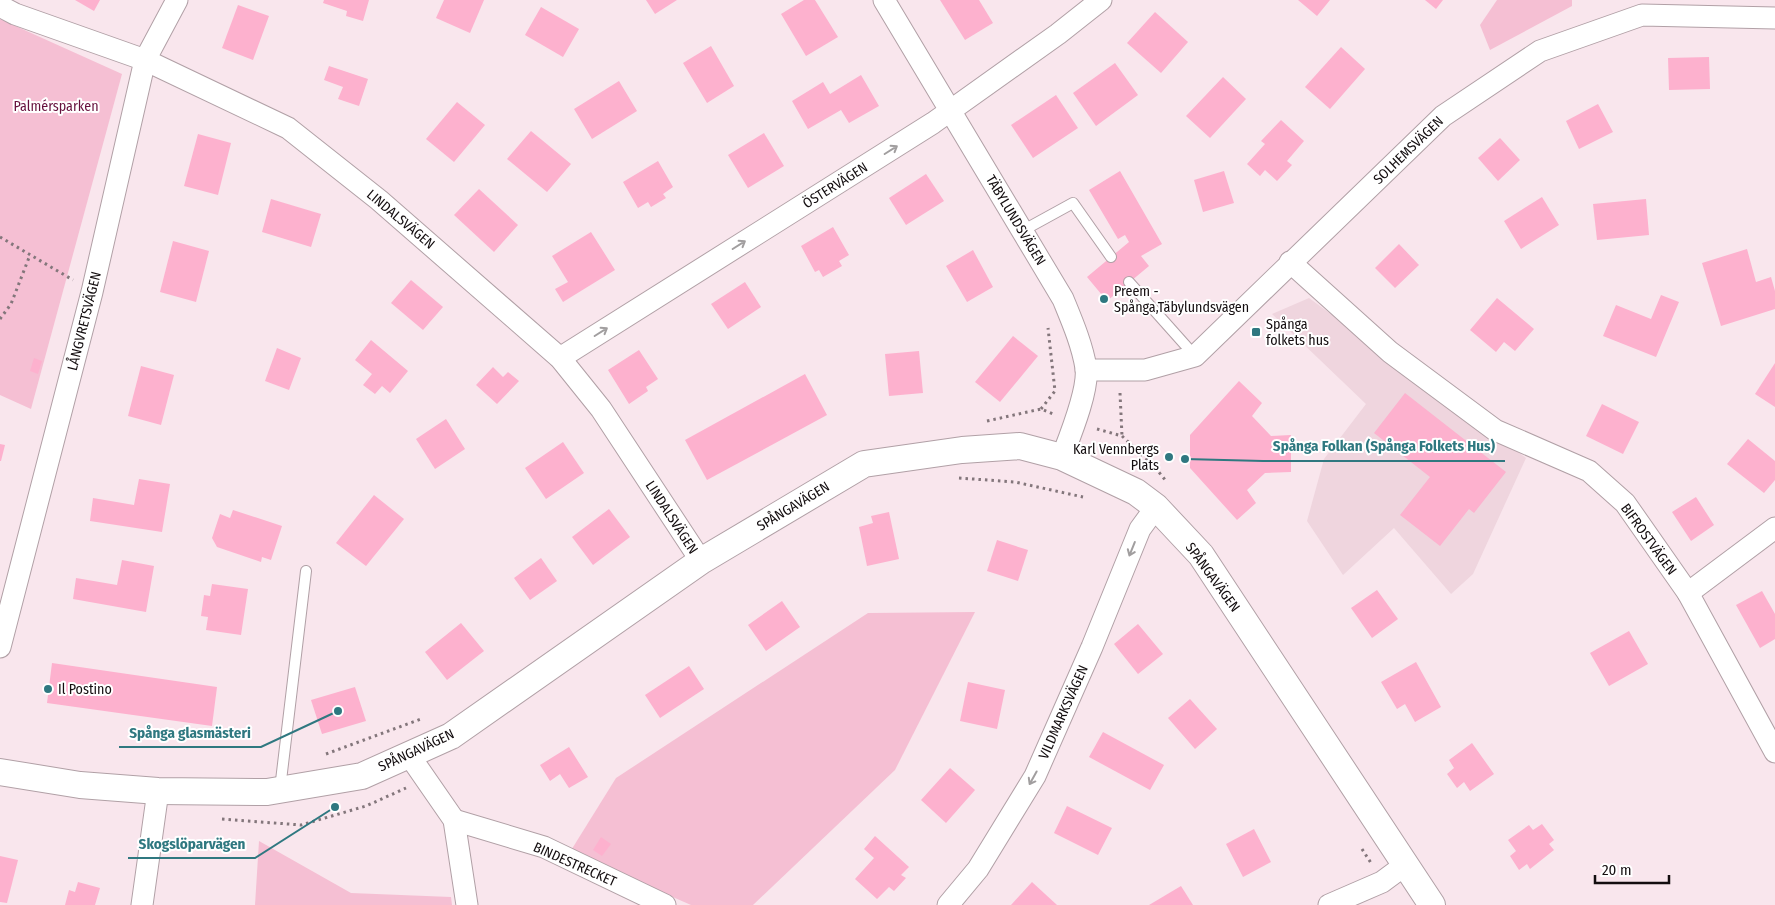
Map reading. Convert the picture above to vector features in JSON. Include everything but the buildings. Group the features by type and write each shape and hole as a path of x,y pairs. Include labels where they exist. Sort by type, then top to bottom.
{"street":[{"name":"LÅNGVRETSVÄGEN","path":"0,647 92,292 145,60 177,0"},
{"name":"TÄBYLUNDSVÄGEN","path":"884,0 1063,299 1080,344 1086,370 1076,423 1062,457"},
{"name":"ÖSTERVÄGEN","path":"560,358 951,110 1058,34 1100,0"},
{"name":"LINDALSVÄGEN","path":"0,6 15,14 145,60 288,128 410,225 560,358 601,409 701,561"},
{"name":"SOLHEMSVÄGEN","path":"1086,370 1145,370 1195,356 1443,116 1540,51 1642,15 1775,18"},
{"name":"BIFROSTVÄGEN","path":"1290,262 1390,352 1495,430 1589,471 1625,503 1688,593 1775,752"},
{"name":"SPÅNGAVÄGEN","path":"0,772 80,785 158,791 267,792 362,776 451,736 701,561 864,464 962,450 1020,446 1062,457 1136,492 1164,497 1432,905"},
{"name":"VILDMARKSVÄGEN","path":"948,905 978,869 1035,776 1092,647 1140,529 1164,497"},
{"path":"1688,593 1775,528"},
{"path":"409,755 454,820 466,905"},
{"path":"142,905 158,791"},
{"name":"BINDESTRECKET","path":"454,820 544,847 665,905"},
{"path":"1329,905 1382,882 1405,865"}],"lane":[{"path":"1022,231 1073,203 1111,257"},
{"path":"1130,282 1195,356"},
{"path":"280,790 306,571"}],"path":[{"path":"0,237 92,292"},
{"path":"0,319 11,304 30,255"},
{"path":"1041,409 1055,391 1048,325"},
{"path":"980,422 1041,409 1076,423 1122,436 1154,466 1164,497"},
{"path":"955,478 1016,482 1086,498"},
{"path":"320,756 422,719"},
{"path":"213,818 301,825 366,806 425,779"},
{"path":"1362,848 1382,882"}],"shaded area":[{"path":"1309,298 1526,458 1473,574 1451,594 1394,528 1343,575 1307,521 1324,459 1366,404 1272,314"}],"green space":[{"path":"1497,0 1572,0 1572,6 1490,50 1480,25"},
{"name":"Palmérsparken","path":"0,19 122,74 31,409 0,395"},
{"path":"975,612 895,770 753,905 691,905 570,852 616,778 868,613"},
{"path":"259,841 351,893 451,897 452,905 255,905"}],"place":[{"name":"Preem - Spånga,Täbylundsvägen","path":"1104,299"},
{"name":"Spånga folkets hus","path":"1256,332"},
{"name":"Karl Vennbergs Plats","path":"1169,457"},
{"name":"Spånga Folkan (Spånga Folkets Hus)","path":"1185,459"},
{"name":"Il Postino","path":"48,689"},
{"name":"Spånga glasmästeri","path":"338,711"},
{"name":"Skogslöparvägen","path":"335,807"}]}
